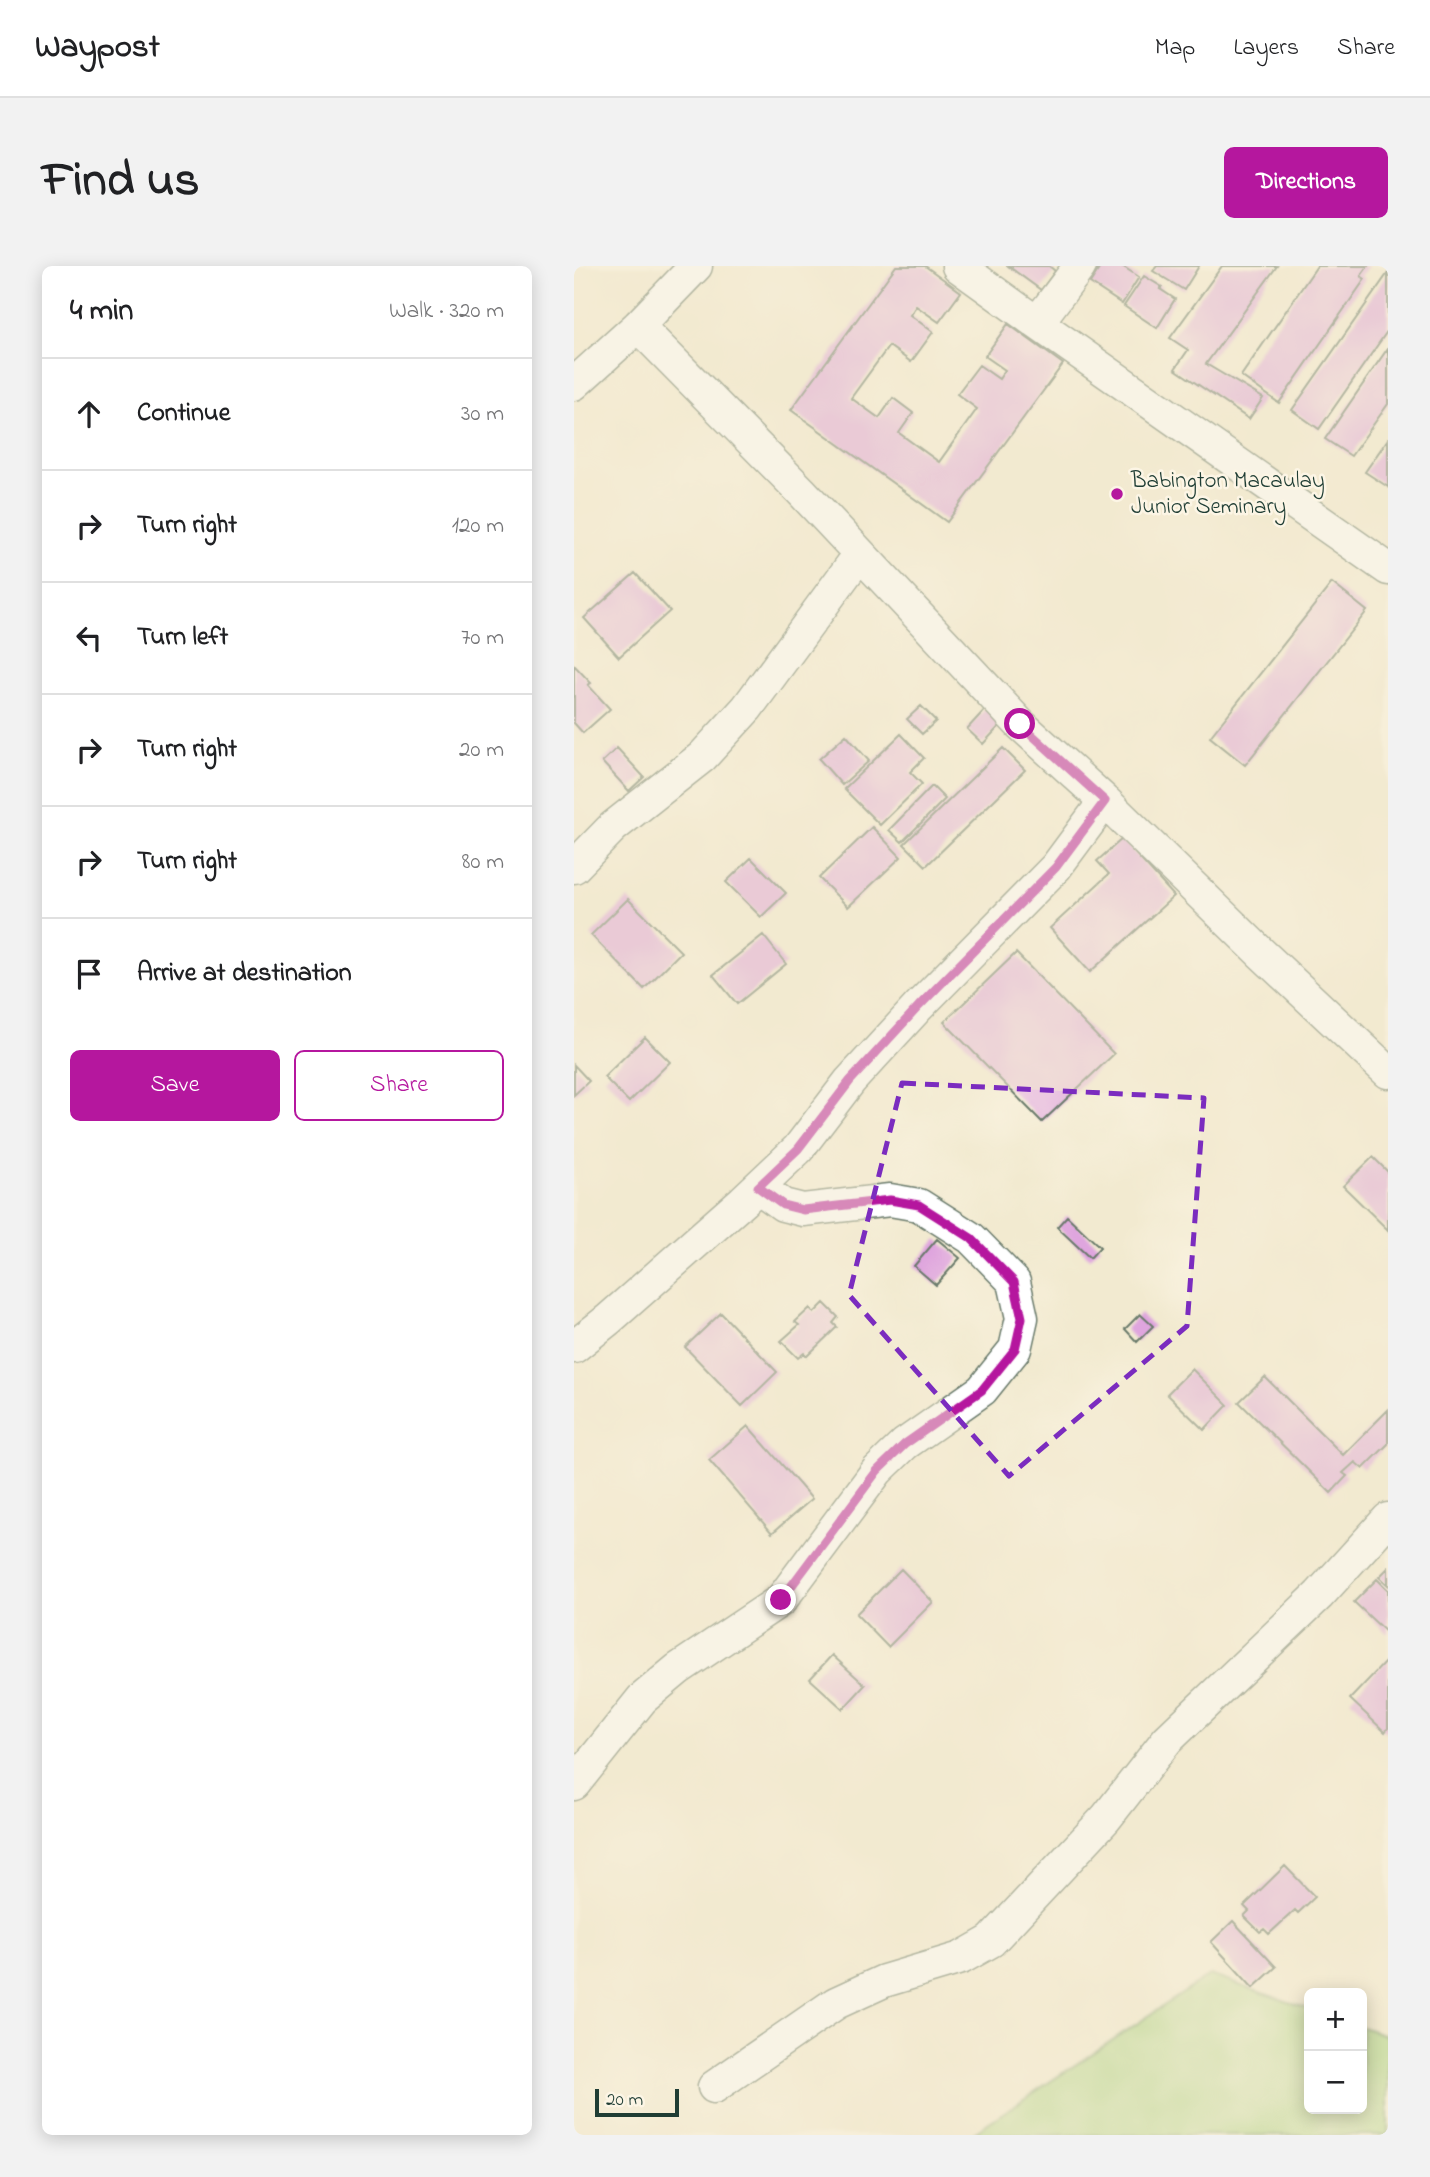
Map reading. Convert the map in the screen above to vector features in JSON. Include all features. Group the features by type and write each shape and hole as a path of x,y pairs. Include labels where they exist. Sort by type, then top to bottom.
{"street":[{"path":"574,384 638,326 696,266"},
{"path":"958,266 1388,569"},
{"path":"1037,323 1080,266"},
{"path":"638,326 801,491 1020,724 1105,801 1388,1072"},
{"path":"574,867 613,827 702,757 738,718 860,554"},
{"path":"574,1347 609,1319 798,1149 850,1081 919,1006 1056,867 1105,801"},
{"path":"574,1784 642,1699 678,1669 781,1600 877,1471 905,1444 982,1390 1015,1349 1022,1318 1014,1282 971,1238 919,1205 890,1200 803,1210 783,1205 758,1187"},
{"path":"714,2087 836,2003 884,1981 961,1958 991,1941 1107,1818 1167,1740 1318,1595 1388,1519"}],"highlighted area":[{"path":"902,1083 1204,1098 1187,1326 1009,1476 849,1295"}],"green space":[{"path":"1210,1975 1304,2007 1304,2114 1367,2114 1367,2029 1388,2036 1388,2135 970,2135"}],"building":[{"path":"896,266 925,266 961,292 939,322 916,306 910,315 933,332 911,362 889,346 851,398 879,418 893,398 913,413 899,433 939,462 977,409 957,394 979,365 999,379 1005,370 985,356 1008,324 1063,364 947,522 791,410"},
{"path":"1008,266 1049,266 1055,271 1041,290"},
{"path":"1101,266 1122,266 1139,277 1122,304 1090,283"},
{"path":"1157,266 1199,266 1184,290 1153,271"},
{"path":"1222,266 1277,266 1206,364 1263,398 1249,419 1175,369 1188,350 1170,338"},
{"path":"1317,266 1368,266 1361,276 1365,279 1279,403 1241,376"},
{"path":"1388,273 1388,330 1319,429 1292,410"},
{"path":"1144,276 1175,299 1157,328 1124,306"},
{"path":"1388,348 1388,404 1351,456 1325,439"},
{"path":"1388,439 1388,487 1365,472"},
{"path":"635,573 670,611 619,657 584,618"},
{"path":"1332,583 1367,611 1245,765 1210,737"},
{"path":"574,665 610,709 583,733 574,723"},
{"path":"989,705 1005,720 983,744 967,729"},
{"path":"921,706 936,721 922,734 907,719"},
{"path":"901,734 924,758 910,772 922,784 880,825 844,789"},
{"path":"846,735 869,761 842,785 819,759"},
{"path":"617,748 644,777 629,791 602,762"},
{"path":"1003,748 1025,770 926,866 904,844"},
{"path":"932,786 945,799 902,842 889,830"},
{"path":"872,827 901,857 848,907 819,878"},
{"path":"1122,839 1174,896 1090,972 1050,928 1109,874 1097,861"},
{"path":"751,858 786,893 761,917 726,882"},
{"path":"628,899 681,952 644,989 591,935"},
{"path":"763,935 786,964 737,1004 713,975"},
{"path":"1016,953 1114,1054 1042,1122 944,1022"},
{"path":"645,1037 670,1062 629,1102 604,1077"},
{"path":"574,1065 589,1081 574,1095"},
{"path":"1373,1157 1388,1172 1388,1230 1343,1186"},
{"path":"1067,1216 1100,1247 1090,1258 1057,1227"},
{"path":"937,1239 960,1258 936,1285 914,1266"},
{"path":"824,1303 838,1317 833,1323 837,1327 807,1356 804,1353 798,1358 781,1341 799,1325 795,1322 810,1308 814,1313"},
{"path":"721,1313 777,1372 742,1406 685,1347"},
{"path":"1140,1314 1153,1326 1137,1342 1125,1329"},
{"path":"1192,1369 1228,1405 1204,1430 1167,1394"},
{"path":"1265,1377 1343,1455 1388,1410 1388,1444 1363,1469 1355,1462 1343,1473 1347,1476 1331,1493 1239,1402"},
{"path":"748,1426 812,1499 772,1533 709,1460"},
{"path":"1388,1568 1388,1585 1379,1577"},
{"path":"901,1569 933,1602 888,1647 856,1614"},
{"path":"1377,1579 1388,1590 1388,1634 1354,1602"},
{"path":"832,1655 865,1685 843,1709 810,1679"},
{"path":"1388,1659 1388,1728 1385,1732 1350,1699"},
{"path":"1285,1866 1315,1897 1298,1913 1295,1910 1269,1934 1264,1929 1260,1932 1244,1916 1249,1911 1244,1906"},
{"path":"1233,1921 1276,1967 1253,1988 1211,1942"}],"place":[{"name":"Babington Macaulay Junior Seminary","path":"1117,494"}],"route":[{"path":"781,1600 877,1471 905,1444 982,1390 1015,1349 1022,1318 1014,1282 971,1238 919,1205 890,1200 803,1210 783,1205 758,1187 798,1149 850,1081 919,1006 1056,867 1105,801 1020,724"}]}
